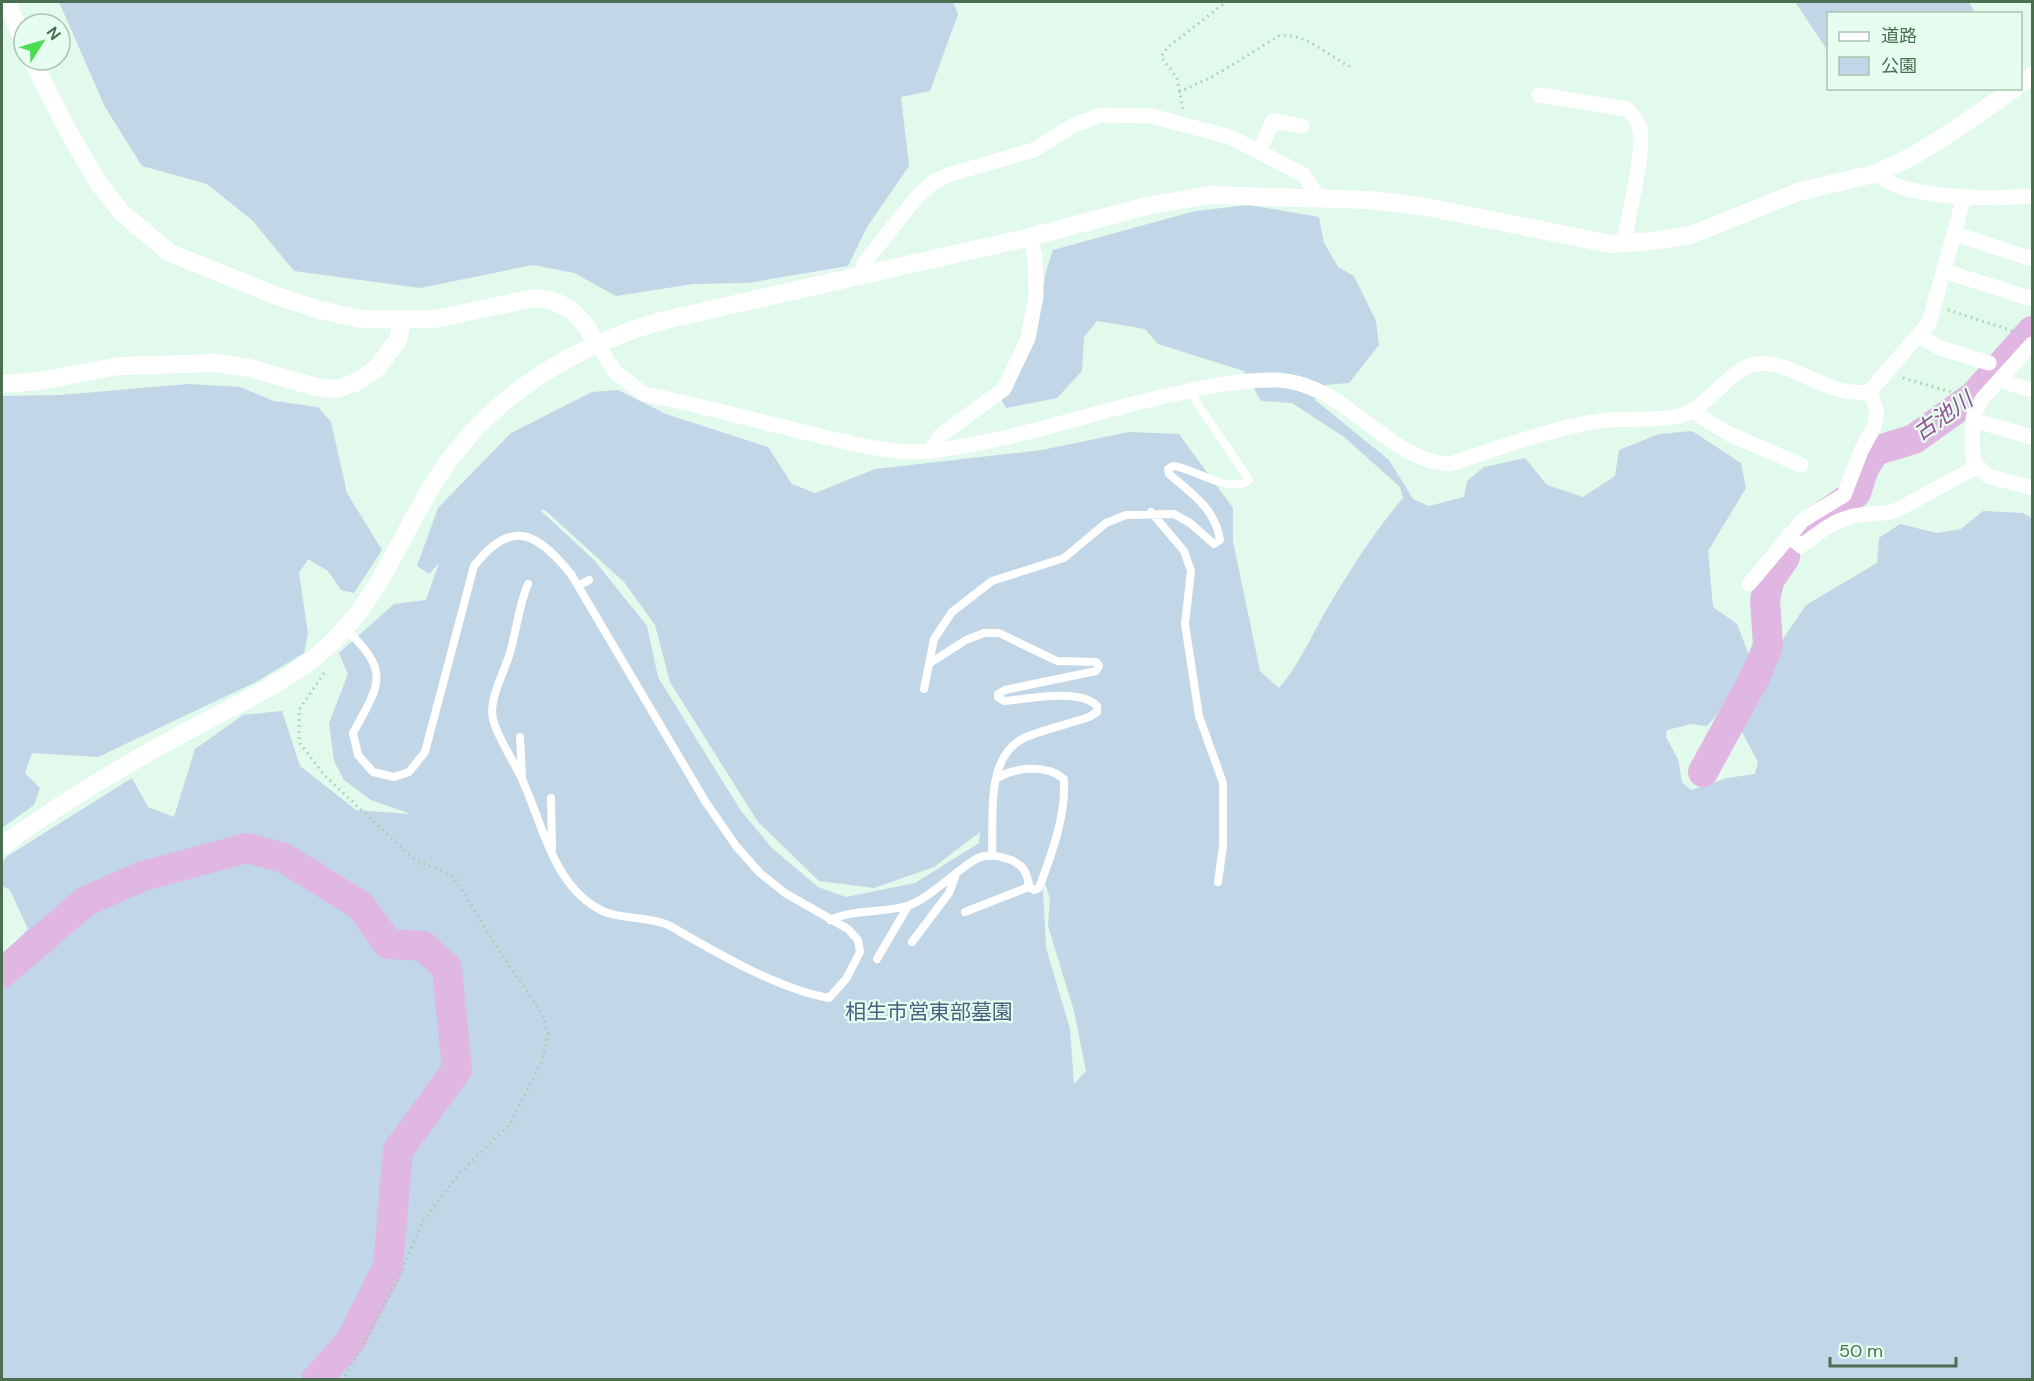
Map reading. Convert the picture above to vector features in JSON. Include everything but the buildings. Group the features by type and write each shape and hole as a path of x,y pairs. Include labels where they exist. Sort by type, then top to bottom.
{"street":[{"path":"38,72 99,184 122,213 170,253 212,272 320,310 361,320 402,321 471,312 534,298 549,299 572,309 615,372 644,394 887,450 930,451 1021,433 1189,391 1235,382 1280,380 1317,391 1347,407 1411,453 1435,464 1450,464 1568,426 1623,417 1679,416 1692,411 1743,370 1756,364 1772,365 1850,393 1870,391 1929,323 1964,196"},
{"path":"2,846 109,773 259,692 318,654 346,629 378,585 439,475 464,441 507,399 535,378 560,361 597,345 665,320 1030,237 1147,206 1210,195 1317,196 1427,207 1611,244 1691,235 1798,192 1877,173 1911,157 1952,132 2012,90"},
{"path":"1539,96 1627,110 1634,116 1640,127 1640,145 1626,233 1627,243"},
{"path":"860,277 865,262 916,198 932,183 948,175 1034,150 1074,125 1101,115 1151,116 1230,137 1304,176 1317,196"},
{"path":"1259,152 1273,121 1302,126"},
{"path":"1877,173 1899,187 1995,199 2032,196"},
{"path":"1955,234 2032,259"},
{"path":"930,451 941,435 1004,389 1028,339 1036,296 1035,258 1030,237"},
{"path":"1944,271 2032,299"},
{"path":"2,384 40,381 119,366 217,363 249,368 316,387 336,389 355,382 377,368 398,340 402,321"},
{"path":"1920,336 1940,348 1989,363"},
{"path":"2031,349 1983,398 1973,420 1973,459 1988,476 2032,488"},
{"path":"2001,378 2008,383 2032,390"},
{"path":"1749,584 1761,574 1788,535 1803,520 1844,495 1861,451 1874,427 1876,412 1870,391"},
{"path":"1692,411 1729,434 1801,465"},
{"path":"1973,420 2032,437"},
{"path":"1788,535 1801,546 1821,529 1850,516 1886,514 1897,510 1978,466"}],"lane":[{"path":"924,689 934,639 952,612 992,581 1064,558 1106,523 1126,515 1174,514 1190,523 1214,543 1220,540 1217,524 1209,509 1169,474 1168,470 1173,466 1186,467 1230,484 1245,483 1249,480 1189,391"},
{"path":"1151,513 1184,551 1191,571 1185,624 1199,716 1223,783 1223,846 1218,882"},
{"path":"346,629 368,651 378,673 373,697 353,733 358,755 373,772 394,777 409,772 425,752 474,566 490,545 503,538 519,536 539,541 555,554 578,586 705,801 736,846 760,873 785,893 848,929 858,940 860,952 846,979 829,998 792,988 709,949 668,926 598,909 572,886 553,856 522,778 493,719 495,696 511,649 519,606 528,584"},
{"path":"578,586 589,580"},
{"path":"930,663 966,640 984,633 999,633 1057,661 1096,662 1099,666 1096,671 998,693 998,697 1004,700 1078,697 1091,700 1097,706 1097,712 1089,717 1025,738 1015,744 1005,755 994,789 992,856"},
{"path":"520,737 522,778"},
{"path":"997,778 1012,769 1033,769 1056,773 1064,779 1065,795 1053,848 1038,888 1034,890 1027,886"},
{"path":"551,798 553,856"},
{"path":"830,920 841,915 908,906 930,894 982,856 992,856 1020,864 1027,873 1027,886"},
{"path":"912,942 949,893 955,876"},
{"path":"965,912 1027,886"},
{"path":"877,959 908,906"}],"path":[{"path":"1186,126 1177,78 1161,57 1167,47 1226,2"},
{"path":"1179,92 1212,77 1279,36 1290,34 1300,36 1330,57 1353,68"},
{"path":"1934,306 2020,333"},
{"path":"1887,373 1966,396"},
{"path":"318,654 327,667 299,710 299,742 325,776 415,860 453,876 543,1016 548,1033 542,1061 510,1124 459,1174 423,1221 396,1284 343,1380"}],"green space":[{"path":"59,2 953,2 958,14 930,91 901,97 909,166 867,227 848,266 748,283 693,284 616,296 574,273 533,265 420,288 294,271 252,220 207,184 142,166 105,107 72,32 72,12 63,12"},
{"path":"1795,2 1969,2 1974,12 1827,12 1827,50"},
{"name":"相生市営東部墓園","path":"1249,205 1319,217 1324,243 1338,267 1354,276 1376,321 1379,345 1349,383 1325,385 1315,400 1389,460 1413,499 1429,506 1464,497 1467,481 1484,467 1525,458 1547,485 1583,497 1615,476 1619,450 1659,434 1692,431 1741,463 1746,488 1708,551 1713,607 1737,624 1749,655 1729,701 1707,726 1691,724 1667,730 1666,737 1678,759 1682,782 1691,790 1727,778 1755,774 1758,762 1742,732 1781,642 1806,605 1877,563 1879,538 1900,524 1937,533 1961,529 1983,511 2023,513 2032,518 2032,1379 2,1379 2,956 28,929 10,890 2,886 2,863 6,857 132,778 148,807 174,817 195,749 243,715 282,711 300,766 356,810 411,814 371,800 344,780 334,761 329,723 348,674 339,653 394,604 426,600 439,563 429,574 417,566 438,508 511,433 592,392 618,390 666,414 768,447 792,484 815,493 875,469 1042,450 1129,432 1179,434 1233,508 1233,541 1260,671 1279,688 1299,660 1354,566 1382,524 1403,498 1400,487 1344,437 1292,403 1261,401 1244,371 1158,344 1145,329 1097,321 1084,337 1082,371 1057,398 1006,408 1000,397 1037,327 1046,271 1053,250 1195,211","holes":["540,510 545,510 624,582 655,625 670,682 758,822 819,881 874,888 934,867 980,832 979,843 915,883 846,897 818,887 772,848 741,811 658,677 647,626 594,560","1045,883 1050,899 1048,926 1074,1011 1086,1071 1074,1084 1070,1029 1046,948 1043,890"]},
{"path":"188,384 240,387 274,401 318,407 331,422 347,493 382,550 354,593 341,590 328,571 308,559 299,573 308,634 304,653 256,682 98,757 32,753 25,773 40,788 34,805 2,828 2,396 61,395"}],"waterway":[{"name":"古池川","path":"1799,538 1812,524 1856,493 1864,468 1875,451 1914,439 1974,396 2032,331"},
{"name":"古池川","path":"1703,772 1756,675 1768,646 1765,600 1769,581 1785,557"},
{"path":"2,973 86,901 143,876 247,848 284,858 361,906 388,944 423,946 447,968 457,1070 398,1150 388,1267 350,1342 316,1380"}]}
